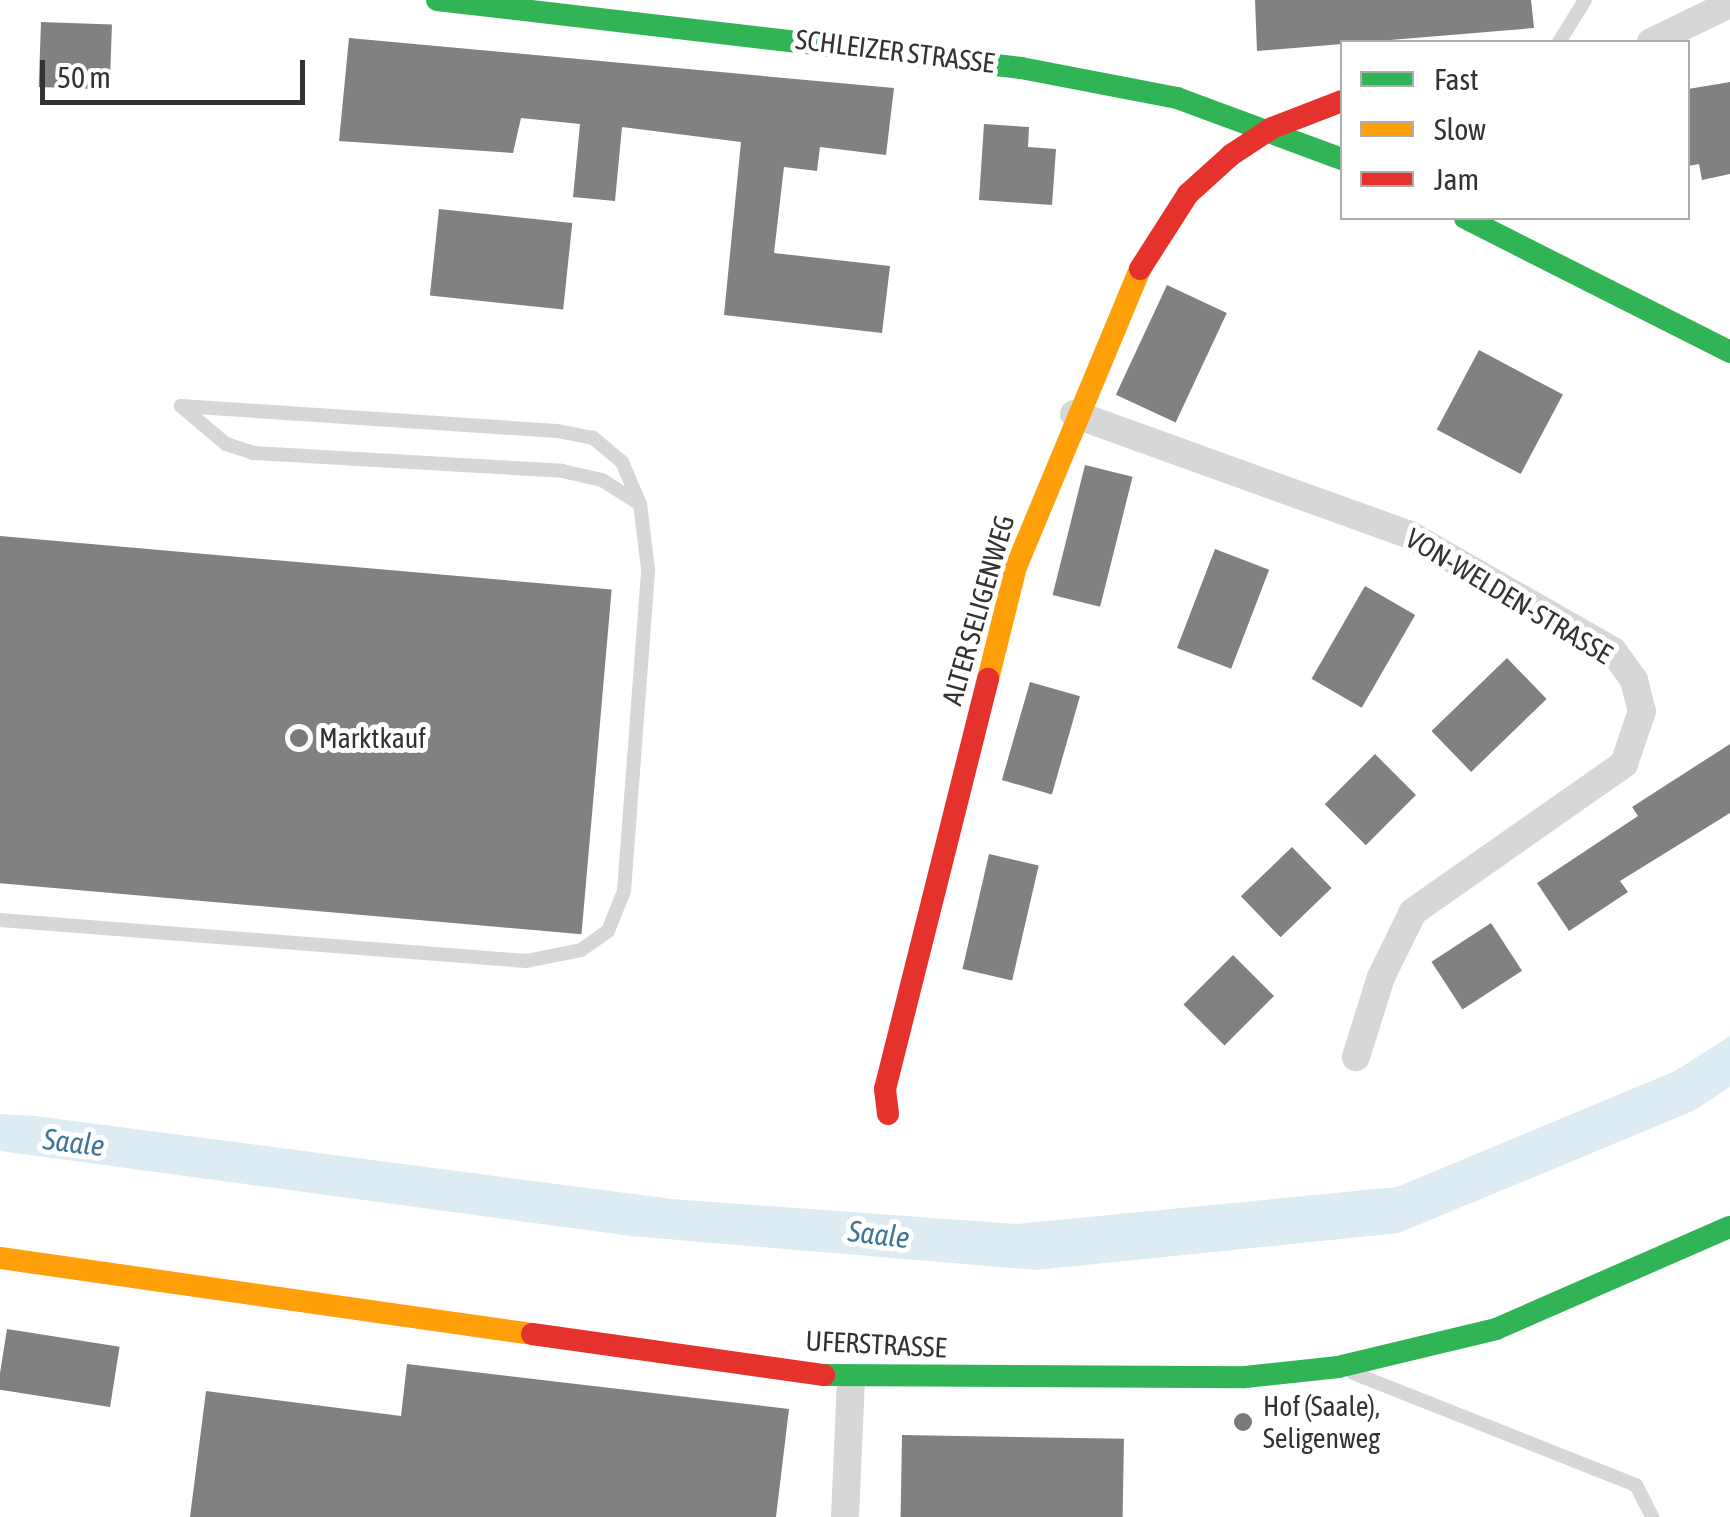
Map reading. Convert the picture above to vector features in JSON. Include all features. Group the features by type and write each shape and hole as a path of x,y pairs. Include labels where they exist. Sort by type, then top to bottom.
{"street":[{"name":"SCHLEIZER STRASSE","path":"437,0 610,8 1126,87 1272,128 1340,158"},
{"path":"1656,40 1730,4"},
{"path":"748,9 788,37"},
{"path":"1272,128 1340,102"},
{"name":"ALTER SELIGENWEG","path":"888,1114 886,1089 1016,567 1074,414 1122,297 1188,194 1272,128"},
{"path":"1469,220 1730,352"},
{"name":"VON-WELDEN-STRASSE","path":"1074,414 1408,534 1613,651 1634,680 1642,710 1624,764 1413,912 1381,977 1356,1057"},
{"name":"UFERSTRASSE","path":"0,1258 852,1379 1245,1377 1338,1367 1496,1328 1730,1227"},
{"path":"845,1517 852,1379"}],"lane":[{"path":"1560,40 1585,0"},
{"path":"0,920 526,961 581,950 608,931 624,891 648,569 640,504 622,462 593,438 181,406 226,444 253,453 562,471 602,480 640,504"},
{"path":"1338,1367 1636,1485 1652,1517"}],"water":[{"name":"Saale","path":"1730,1036 1730,1087 1693,1111 1399,1233 1036,1270 631,1236 0,1151 0,1114 35,1116 672,1199 1016,1224 1397,1187 1675,1071"}],"building":[{"path":"1255,0 1531,0 1534,28 1389,40 1340,40 1340,44 1257,51"},
{"path":"41,22 112,24 110,89 39,87"},
{"path":"349,38 894,88 886,155 820,147 817,171 784,167 774,253 890,266 882,333 724,315 741,142 622,127 615,201 573,197 580,124 521,118 513,153 339,141"},
{"path":"1730,82 1730,174 1702,180 1699,164 1690,166 1690,89"},
{"path":"984,124 1029,127 1028,147 1056,149 1052,205 979,200"},
{"path":"439,209 572,223 563,310 430,296"},
{"path":"1167,285 1227,313 1176,423 1116,395"},
{"path":"1479,350 1563,395 1521,474 1437,429"},
{"path":"1085,465 1133,477 1100,607 1053,595"},
{"name":"Marktkauf","path":"0,536 612,590 582,934 0,883"},
{"path":"1215,549 1269,570 1231,669 1177,648"},
{"path":"1365,586 1415,615 1362,708 1312,679"},
{"path":"1507,658 1547,699 1471,772 1431,731"},
{"path":"1030,682 1080,696 1052,794 1002,780"},
{"path":"1730,744 1730,813 1620,881 1628,892 1569,931 1537,883 1638,816 1632,807"},
{"path":"1375,754 1416,795 1366,845 1325,804"},
{"path":"1292,847 1332,888 1281,937 1241,896"},
{"path":"989,854 1039,865 1012,980 962,969"},
{"path":"1491,923 1522,971 1462,1009 1431,962"},
{"path":"1233,955 1274,996 1225,1046 1184,1004"},
{"path":"7,1329 120,1347 110,1407 0,1390"},
{"path":"407,1364 789,1409 776,1517 190,1517 206,1391 401,1416"},
{"path":"902,1435 1124,1439 1123,1517 901,1517"}],"traffic: fast":[{"path":"437,0 1021,68 1177,98 1340,158"},
{"path":"1469,220 1730,352"},
{"path":"824,1375 1245,1377 1338,1367 1496,1329 1730,1227"}],"traffic: slow":[{"path":"988,679 1016,567 1140,269"},
{"path":"0,1258 532,1334"}],"traffic: jam":[{"path":"1140,269 1188,194 1231,155 1272,128 1340,102"},
{"path":"888,1114 885,1089 988,679"},
{"path":"532,1334 824,1375"}],"place":[{"name":"Marktkauf","path":"299,738"},
{"name":"Hof (Saale), Seligenweg","path":"1243,1422"}]}
